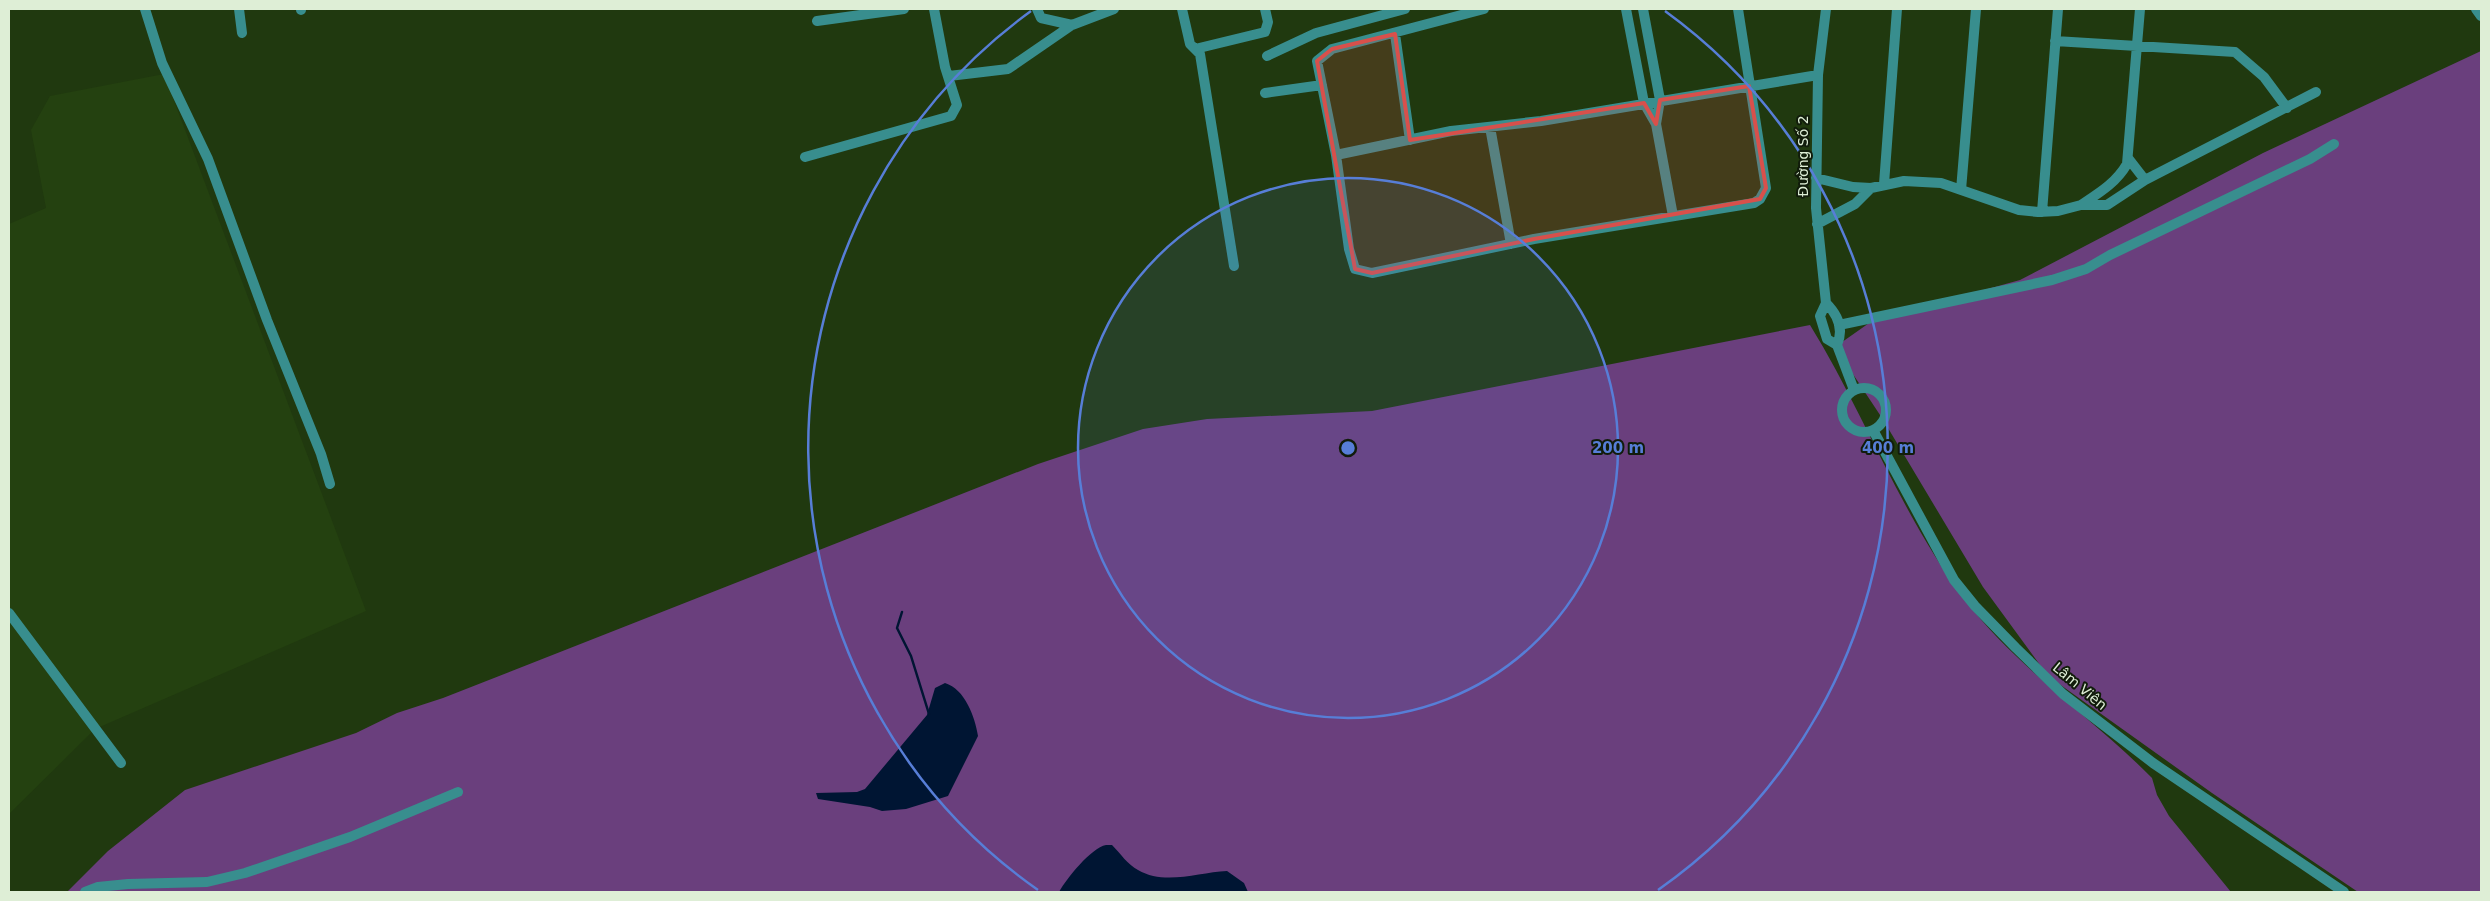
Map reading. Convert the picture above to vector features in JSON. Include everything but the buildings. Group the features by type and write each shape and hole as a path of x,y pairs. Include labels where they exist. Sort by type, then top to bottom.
{"street":[{"path":"145,9 162,63 208,159 267,320 321,454 330,484"},
{"path":"239,9 242,33"},
{"path":"817,21 904,9"},
{"path":"805,157 951,116 957,105 945,67 934,9"},
{"path":"1037,9 1041,18 1072,25"},
{"path":"949,76 1008,69 1072,25 1114,9"},
{"path":"1182,9 1190,44 1200,54 1234,266"},
{"path":"1195,49 1265,32 1268,22 1265,9"},
{"path":"1267,56 1316,33 1405,9"},
{"path":"1484,9 1395,34 1332,49 1317,61 1336,155 1349,249 1355,269 1372,273 1511,244 1754,203 1760,199 1766,188 1738,9"},
{"path":"1626,9 1644,103 1656,124 1673,216"},
{"path":"1643,9 1660,100 1656,124"},
{"name":"Đường Số 2","path":"1826,9 1818,75 1816,178 1817,224 1826,303"},
{"path":"1884,184 1897,9"},
{"path":"1961,190 1976,9"},
{"path":"2042,212 2058,9"},
{"path":"2082,205 2105,190 2119,177 2127,164 2140,9"},
{"path":"2476,9 2481,16"},
{"path":"1395,34 1410,140"},
{"path":"2055,41 2235,52 2264,77 2288,108"},
{"path":"1336,155 1451,131 1541,121 1818,75"},
{"path":"1265,93 1322,85"},
{"path":"1816,178 1852,187 1871,188 1884,184 1926,181 1961,190 2019,210 2058,212 2082,205 2107,205 2144,180 2316,92"},
{"path":"1490,127 1511,244"},
{"path":"1839,325 2052,280 2086,269 2110,255 2310,159 2334,144"},
{"path":"2128,158 2144,180"},
{"path":"1817,224 1855,204 1871,188"},
{"path":"1837,345 1841,335 1836,313 1826,303 1820,316 1824,333 1827,339 1837,345 1854,390"},
{"path":"1861,388 1874,391 1883,400 1885,414 1883,420 1873,430 1867,432 1854,430 1844,420 1842,406 1854,390 1861,388"},
{"name":"Lâm Viên","path":"1873,430 1954,580 1975,606 2010,643 2064,694 2153,763 2254,832 2297,858 2344,892"},
{"path":"9,613 121,763"},
{"path":"85,892 98,887 128,884 207,882 245,873 350,838 408,811 458,792"}],"highlighted area":[{"path":"1395,34 1410,140 1644,103 1656,124 1660,100 1749,86 1766,188 1760,199 1534,239 1372,273 1355,269 1317,61 1332,49"}],"shaded area":[{"path":"2481,51 2481,892 2358,892 2212,793 2048,676 1983,587 1882,418 1835,347 1872,321 2020,280 2263,153"},
{"path":"164,74 366,611 95,729 9,814 9,224 46,208 31,130 50,96"},
{"path":"1810,325 1830,359 1922,535 1966,601 1986,626 2032,671 2105,734 2152,778 2157,795 2169,816 2231,892 67,892 108,851 185,790 356,733 397,713 443,698 1038,464 1143,429 1207,419 1372,411"}],"water":[{"path":"945,683 958,691 968,705 972,712 978,736 948,796 906,809 882,811 870,807 818,799 816,793 857,792 865,789 927,715 935,688"},
{"path":"1112,845 1131,865 1148,875 1171,878 1227,871 1244,883 1248,892 1059,892 1073,872 1087,857 1100,847"}],"waterway":[{"path":"902,612 897,628 911,656 929,714"}]}
